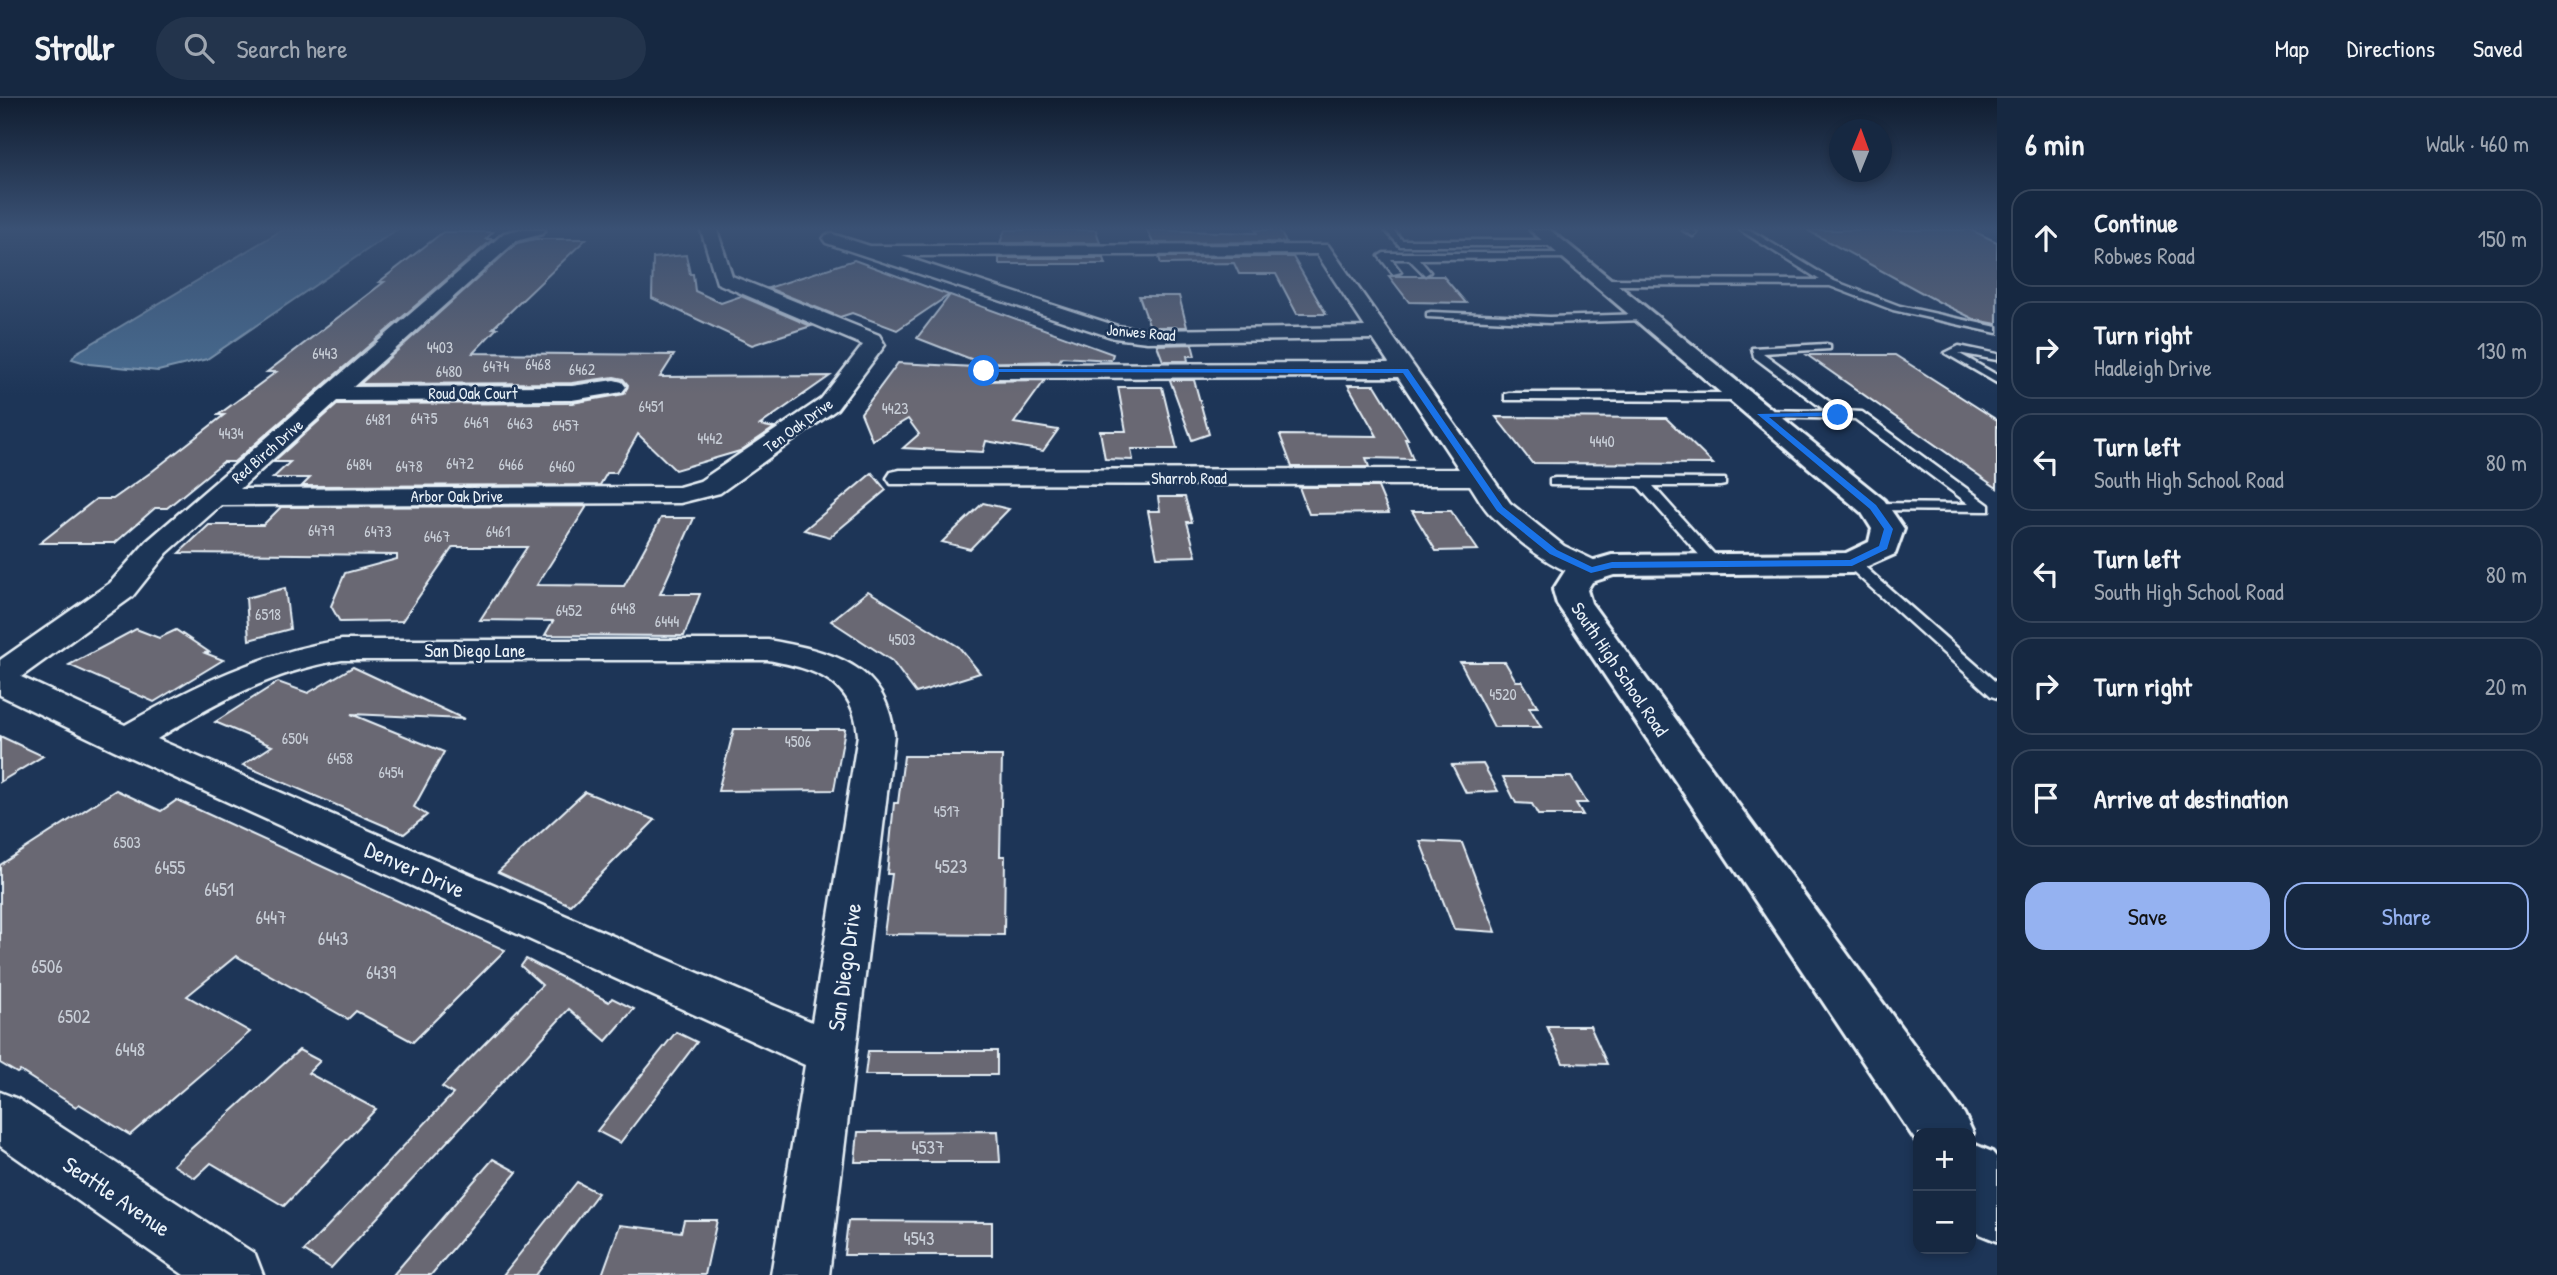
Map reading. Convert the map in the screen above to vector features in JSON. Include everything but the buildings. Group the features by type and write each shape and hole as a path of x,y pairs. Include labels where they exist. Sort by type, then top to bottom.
{"street":[{"name":"Red Birch Drive","path":"0,678 121,590 152,551 456,285"},
{"name":"Ten Oak Drive","path":"699,491 710,487 830,404 874,345 871,340 738,285"},
{"name":"Jonwes Road","path":"973,285 1114,332 1147,336 1380,334"},
{"path":"1347,285 1500,509 1525,532 1553,552 1591,570"},
{"name":"South High School Road","path":"1606,285 1873,507 1888,529 1884,547 1852,563 1612,565 1579,575 1572,585 1574,604 1941,1128"},
{"path":"984,371 1405,370"},
{"name":"Roud Oak Court","path":"332,394 572,393 614,387"},
{"name":"Sharrob Road","path":"900,478 1477,477"},
{"name":"Arbor Oak Drive","path":"214,496 680,495 699,491"},
{"name":"San Diego Lane","path":"127,741 242,676 303,656 342,650 768,650 815,659 842,672"},
{"name":"San Diego Drive","path":"800,1275 876,727 867,696 842,672"},
{"name":"Denver Drive","path":"0,678 127,741 832,1054"},
{"name":"Seattle Avenue","path":"0,1116 234,1275"},
{"path":"1976,1179 1997,1210"}],"lane":[{"path":"1836,285 1898,308 1997,330"},
{"path":"1431,315 1549,320 1572,325 1650,322"},
{"path":"1826,347 1756,349 1758,355 1838,415"},
{"path":"1997,357 1970,351 1950,352 1997,380"},
{"path":"1509,397 1751,406 1858,415 1990,508"},
{"path":"1555,482 1720,482"},
{"path":"1642,482 1716,564"},
{"path":"1873,507 1990,508"},
{"path":"1852,563 1997,692"}],"water":[{"path":"190,285 316,285 207,359 158,371 89,364 72,359 76,353"}],"route":[{"path":"984,371 1405,370 1492,499 1511,521 1553,552 1591,570 1612,565 1852,563 1884,547 1888,529 1873,507 1761,414 1838,415"}]}
